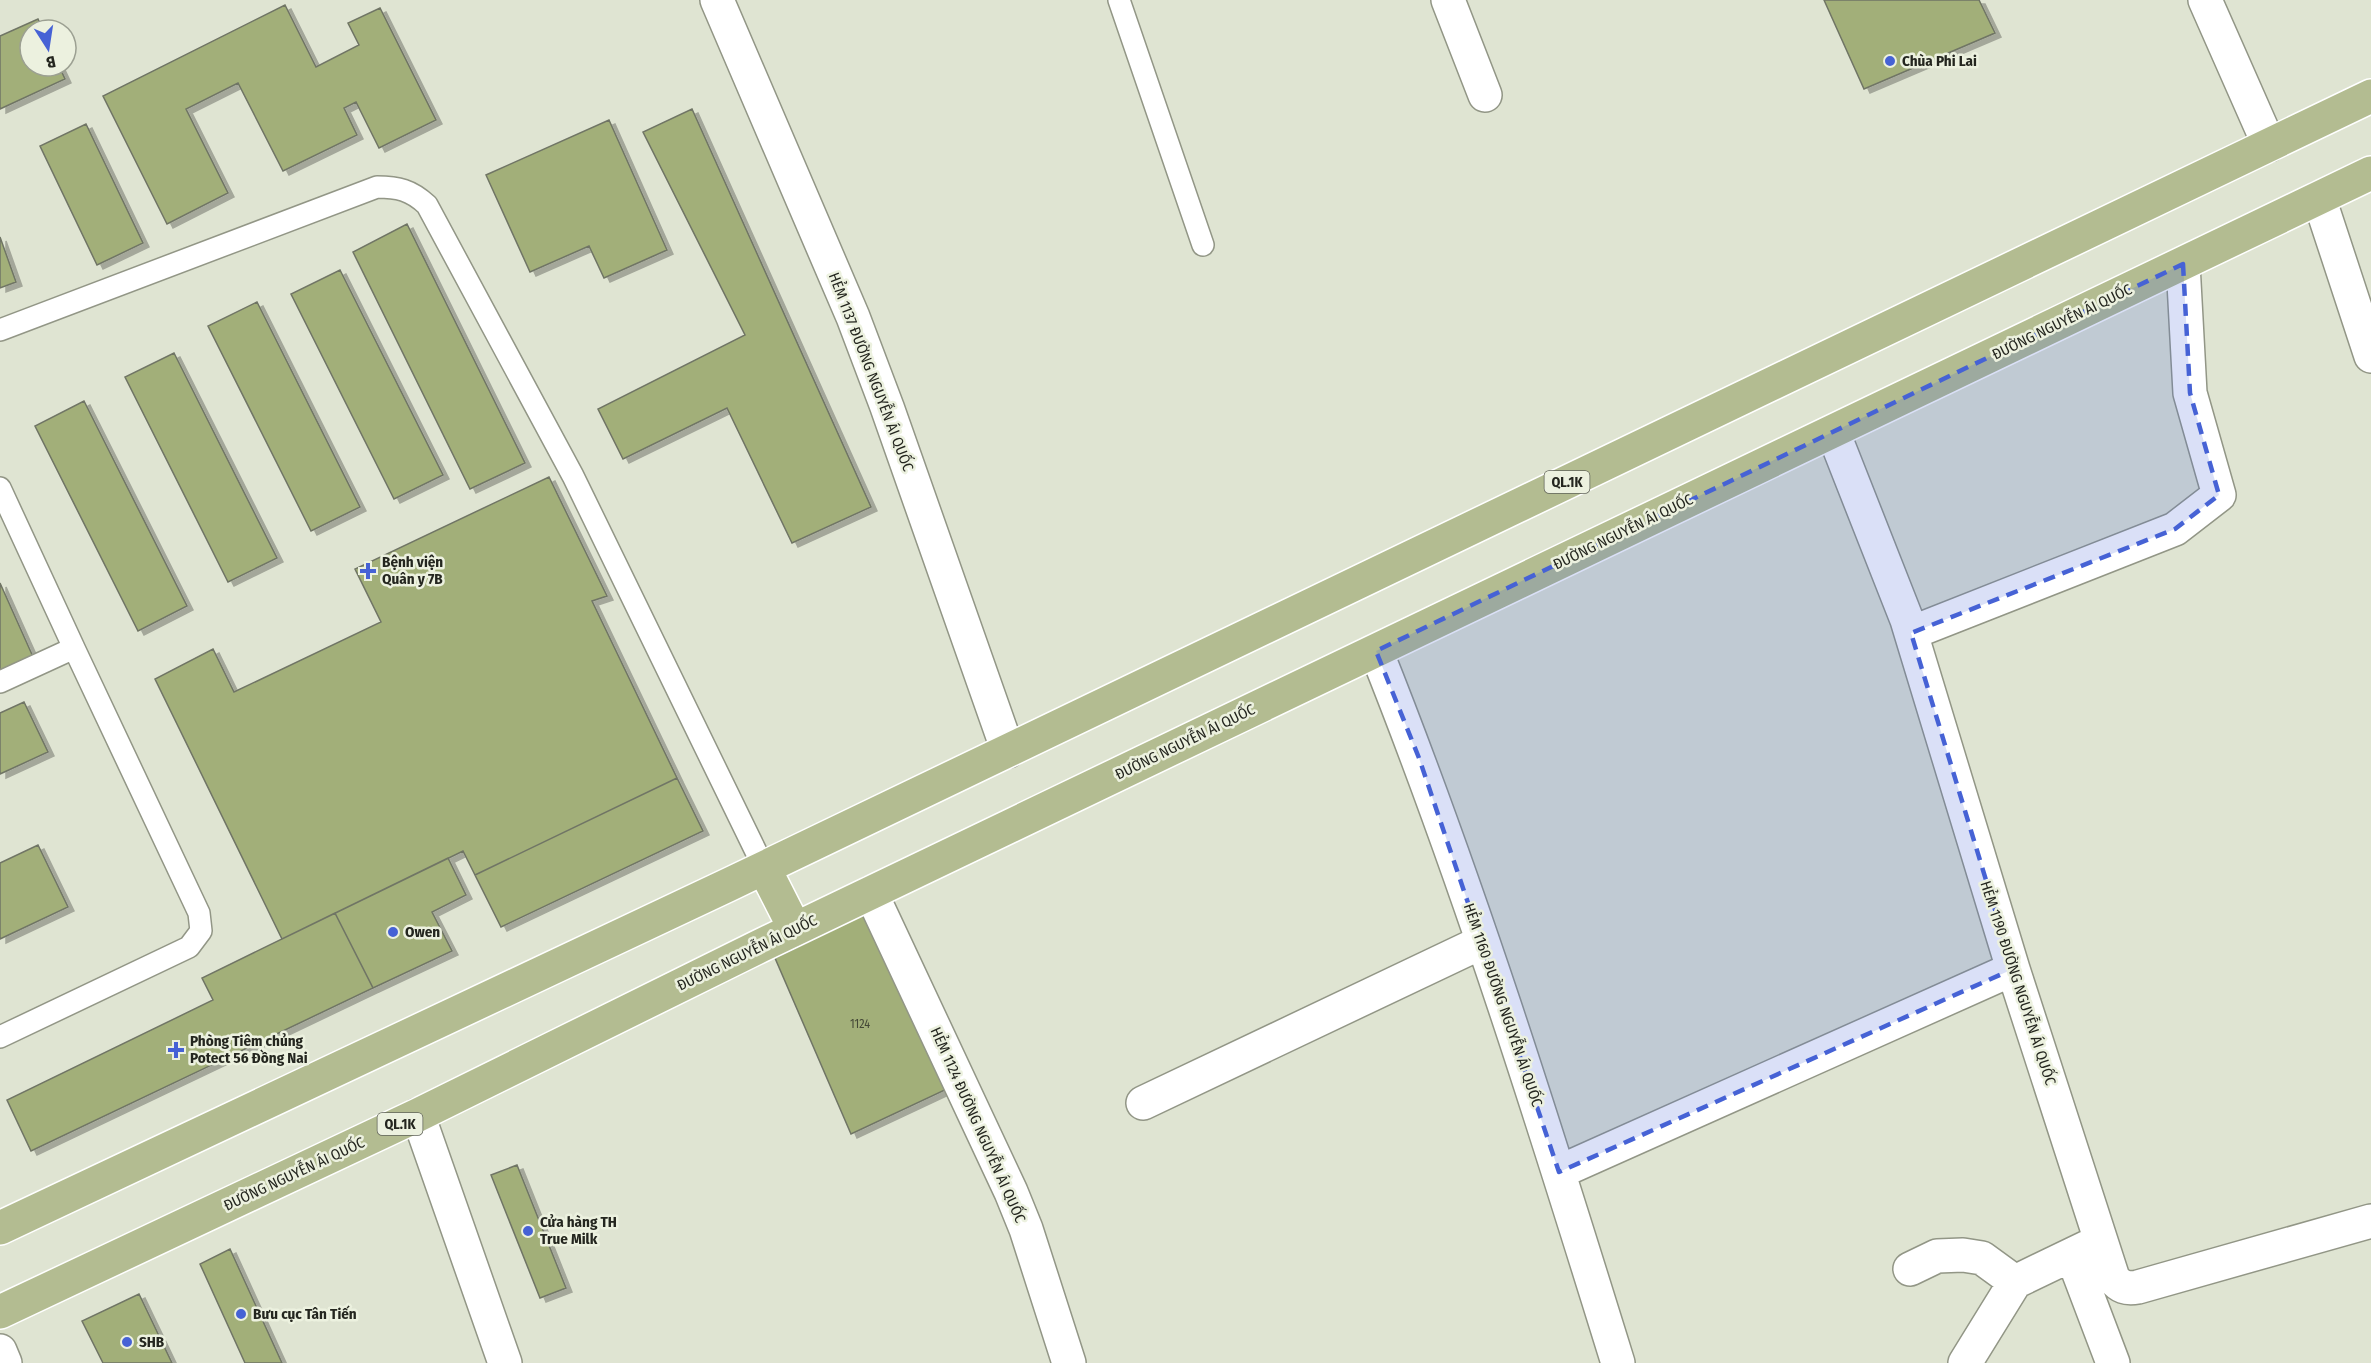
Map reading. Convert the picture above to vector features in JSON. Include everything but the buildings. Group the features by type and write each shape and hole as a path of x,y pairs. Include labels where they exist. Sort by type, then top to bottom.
{"main road":[{"name":"QL.1K","path":"2,1222 764,868 2371,96"},
{"name":"ĐƯỜNG NGUYỄN ÁI QUỐC","path":"0,1312 418,1115 795,929 2371,173"},
{"path":"764,868 795,929"}],"street":[{"name":"HẺM 1137 ĐƯỜNG NGUYỄN ÁI QUỐC","path":"717,0 860,336 1008,751"},
{"path":"1448,0 1485,95"},
{"path":"2205,0 2270,145"},
{"path":"2319,198 2371,356"},
{"path":"1911,633 2175,529 2219,495 2190,393 2183,264"},
{"name":"HẺM 1190 ĐƯỜNG NGUYỄN ÁI QUỐC","path":"1833,432 1911,633 2013,969 2086,1248 2119,1286 2129,1288 2371,1221"},
{"name":"HẺM 1160 ĐƯỜNG NGUYỄN ÁI QUỐC","path":"1376,651 1419,758 1482,942 1559,1172 1618,1363"},
{"name":"HẺM 1124 ĐƯỜNG NGUYỄN ÁI QUỐC","path":"871,893 1019,1211 1069,1363"},
{"path":"1143,1102 1482,942"},
{"path":"1559,1172 2013,969"},
{"path":"418,1115 505,1363"},
{"path":"1965,1363 2015,1282 2086,1248 2113,1363"},
{"path":"1910,1269 1937,1256 1963,1255 1982,1258 2015,1282"},
{"path":"0,1351 5,1363"}],"lane":[{"path":"1119,0 1203,245"},
{"path":"0,330 377,187 408,190 418,196 427,205 573,476 764,868"},
{"path":"0,488 199,913 201,931 189,947 0,1037"},
{"path":"0,682 74,648"}],"highlighted area":[{"path":"2183,264 2190,393 2219,495 2175,529 1911,633 2013,969 1559,1172 1419,758 1376,651"}],"place":[{"name":"Chùa Phi Lai","path":"1890,61"},
{"name":"Bệnh viện Quân y 7B","path":"368,571"},
{"name":"Owen","path":"393,932"},
{"name":"Phòng Tiêm chủng Potect 56 Đồng Nai","path":"176,1050"},
{"name":"Cửa hàng TH True Milk","path":"528,1231"},
{"name":"Bưu cục Tân Tiến","path":"241,1314"},
{"name":"SHB","path":"127,1342"}]}
